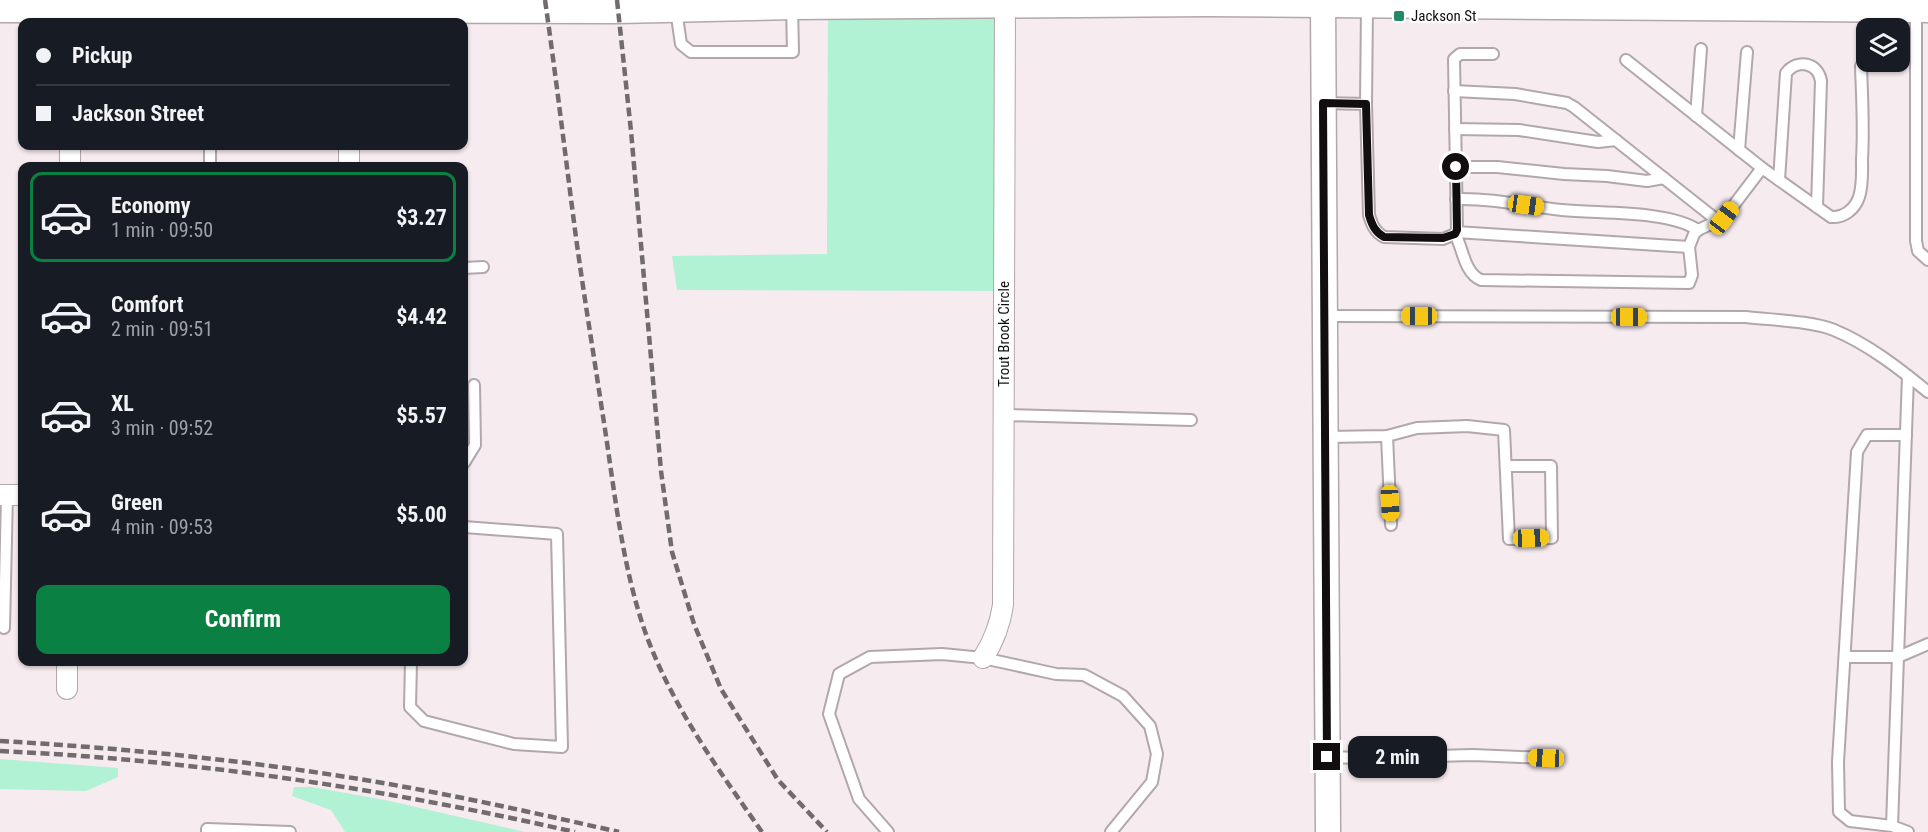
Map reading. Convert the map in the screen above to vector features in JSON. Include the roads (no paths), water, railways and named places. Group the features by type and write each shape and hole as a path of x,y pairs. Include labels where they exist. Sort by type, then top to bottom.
{"street":[{"path":"1323,3 1328,832"},
{"path":"0,10 72,16 346,17 792,7 1323,3 1366,6 1922,10"},
{"name":"Trout Brook Circle","path":"983,658 993,643 1001,624 1003,605 1005,5"},
{"path":"67,666 67,690"}],"lane":[{"path":"1366,6 1369,215 1379,235 1390,238 1443,238 1456,233 1689,247"},
{"path":"676,9 681,44 691,52 793,52 792,7"},
{"path":"1922,10 1917,241 1918,251 1928,260"},
{"path":"1696,116 1701,49"},
{"path":"1739,150 1747,52"},
{"path":"1493,54 1460,54 1456,56 1454,62 1456,233 1472,275 1476,278 1689,283 1692,275 1689,247 1694,234 1724,218 1762,168"},
{"path":"1626,60 1762,168 1835,218 1851,209 1859,197 1863,135 1861,72"},
{"path":"1779,180 1786,73 1797,64 1808,64 1820,74 1821,81 1816,207"},
{"path":"1454,91 1515,94 1567,103 1718,221"},
{"path":"1323,103 1366,104"},
{"path":"1455,129 1519,130 1598,142 1616,140"},
{"path":"1456,167 1497,167 1647,181 1664,178"},
{"path":"1456,199 1658,217 1683,222 1698,230"},
{"path":"468,268 483,267"},
{"path":"1325,316 1734,317 1793,322 1833,329 1864,346 1928,392"},
{"path":"1892,826 1908,376"},
{"path":"468,456 475,445 474,385"},
{"path":"1004,415 1191,420"},
{"path":"1326,437 1387,436 1417,428 1467,426 1504,430 1509,539 1552,538 1551,466 1507,466"},
{"path":"1906,435 1867,435 1857,452 1838,762 1839,812 1850,821 1892,826 1908,832"},
{"path":"1387,436 1392,525"},
{"path":"4,628 10,495"},
{"path":"411,666 410,707 424,721 514,744 562,747 557,534 468,527"},
{"path":"1845,657 1898,657 1928,644"},
{"path":"888,832 859,799 829,714 839,674 870,657 942,654 983,658 1056,674 1084,675 1123,696 1150,726 1157,754 1152,782 1111,832"},
{"path":"1327,757 1473,755 1546,758"},
{"path":"207,832 207,829 290,832"}],"railway":[{"path":"545,0 581,275 619,525 638,610 670,689 698,738 762,832"},
{"path":"617,0 661,471 672,552 694,624 721,689 778,780 827,832"},
{"path":"0,741 91,747 274,766 397,785 619,832"},
{"path":"0,751 145,761 289,779 433,802 575,832"}],"place":[{"name":"Jackson St","path":"1399,16"}]}
